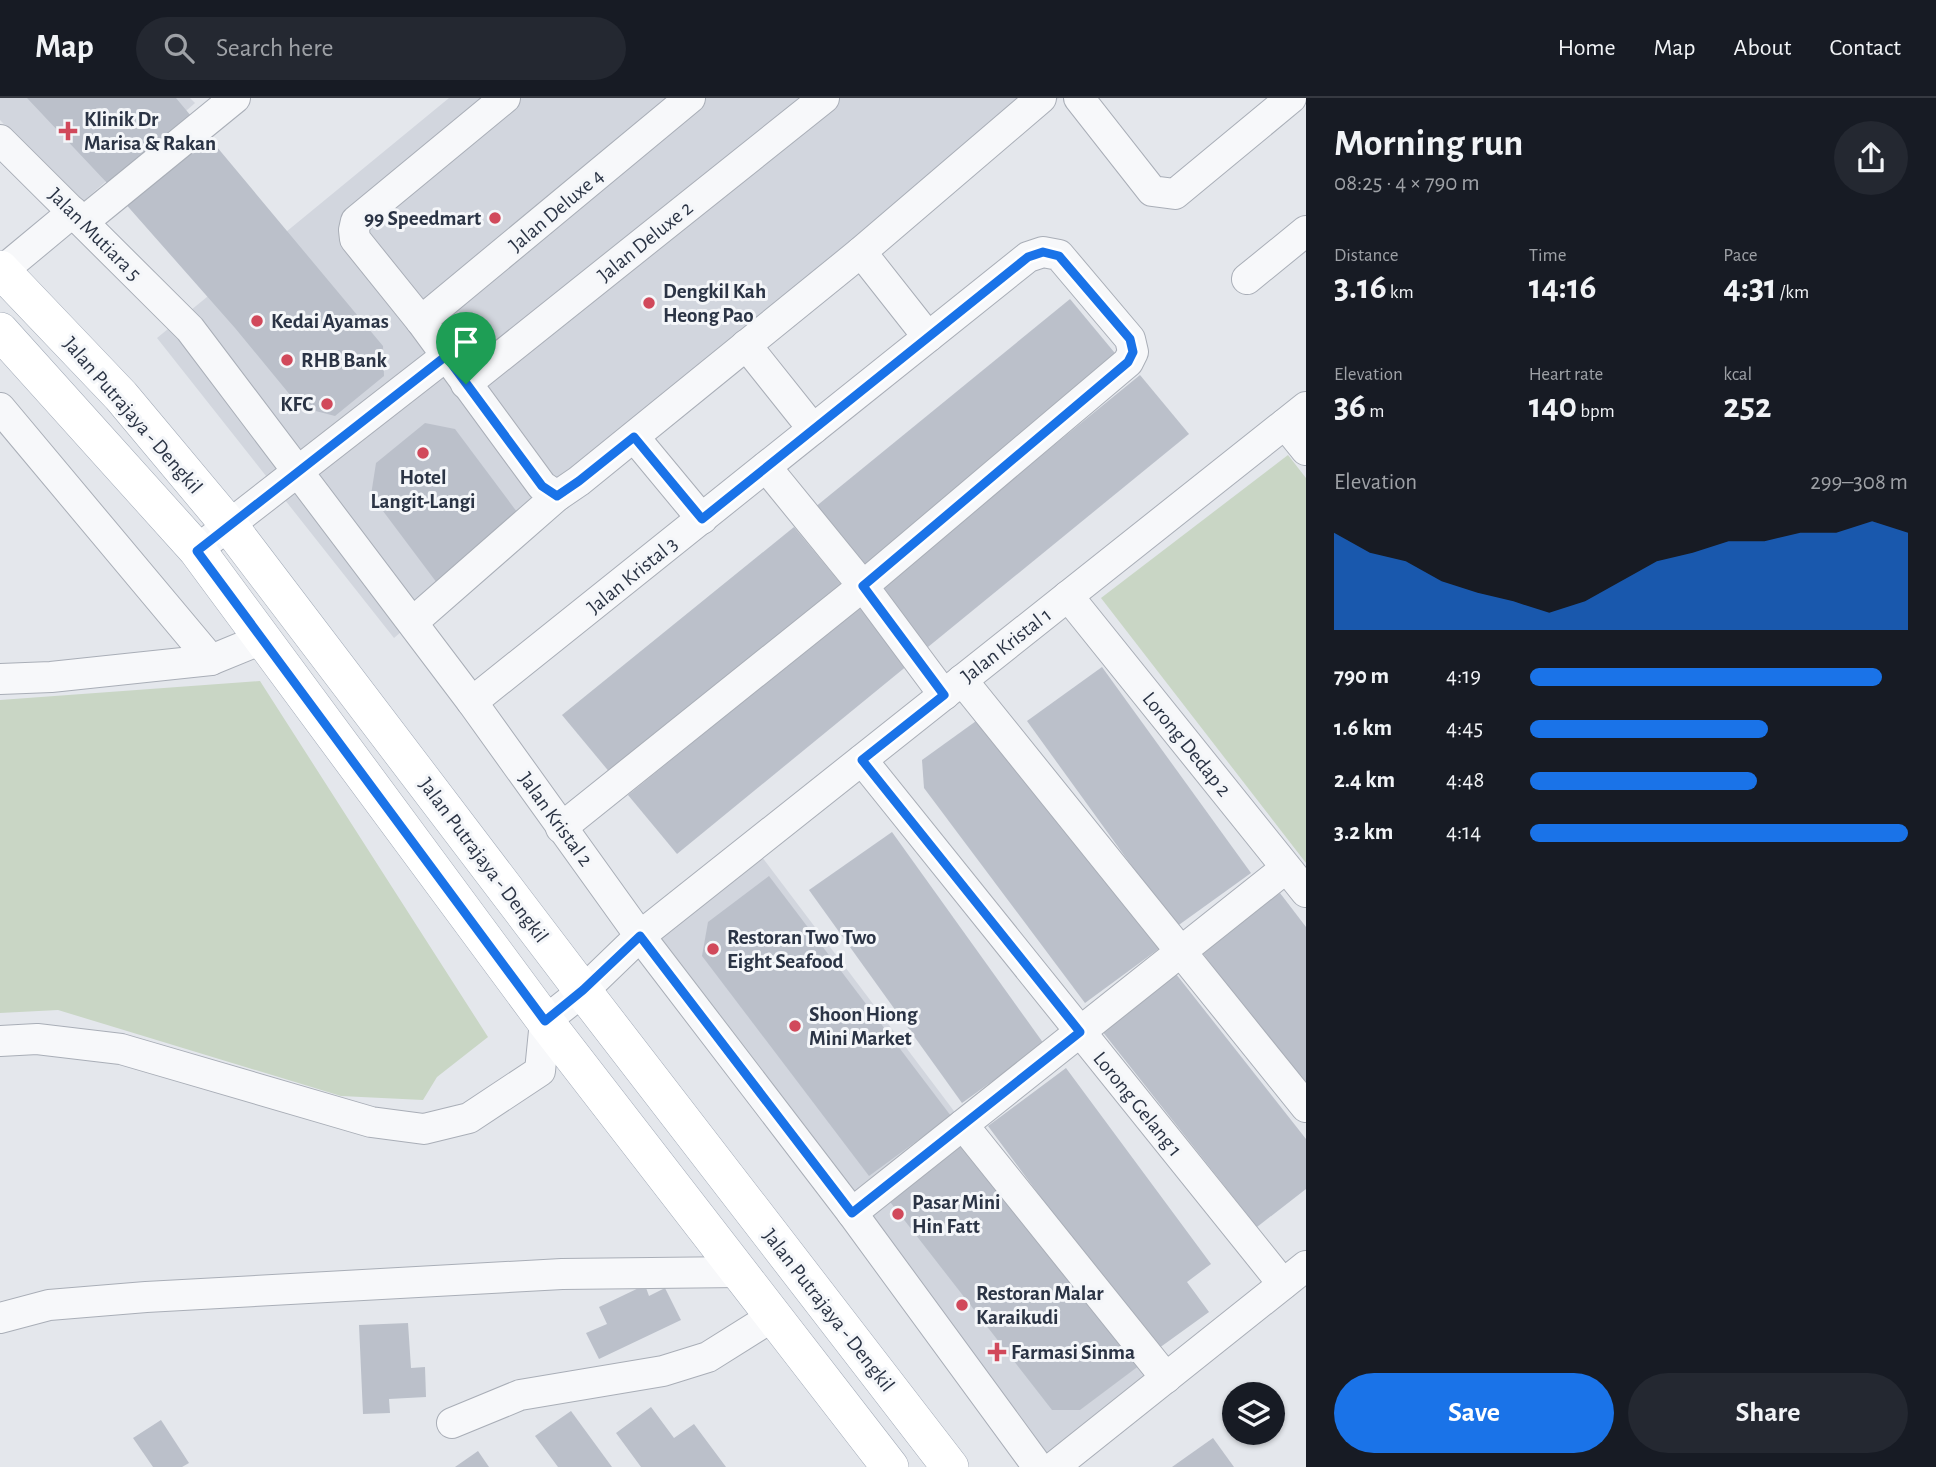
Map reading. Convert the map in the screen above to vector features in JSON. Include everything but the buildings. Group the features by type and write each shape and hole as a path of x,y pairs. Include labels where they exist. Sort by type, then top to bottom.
{"main road":[{"name":"Jalan Putrajaya - Dengkil","path":"1,270 121,396 229,524 950,1467"},
{"name":"Jalan Putrajaya - Dengkil","path":"0,331 197,551 545,1021 891,1467"}],"street":[{"path":"1,270 78,217 235,98"},
{"path":"505,98 356,221 355,239 421,321 542,486 557,496"},
{"name":"Jalan Deluxe 2","path":"466,384 824,98"},
{"path":"413,622 557,496 634,437 860,252 1041,98"},
{"path":"1079,98 1152,191 1175,194 1291,98"},
{"name":"Jalan Deluxe 4","path":"421,321 683,100"},
{"name":"Jalan Mutiara 5","path":"0,140 190,329 298,471"},
{"path":"1247,279 1306,231"},
{"path":"860,252 928,337"},
{"name":"Jalan Kristal 3","path":"472,702 1028,257 1043,252 1059,256 1130,339 1133,352 1128,362 863,586"},
{"path":"746,345 813,429"},
{"path":"197,551 446,356"},
{"path":"0,408 211,660"},
{"path":"1295,416 1306,450"},
{"name":"Jalan Kristal 1","path":"545,1021 583,990 640,936 1295,416"},
{"path":"634,437 702,519"},
{"path":"766,467 863,586 1181,951 1306,1107"},
{"name":"Jalan Kristal 2","path":"298,471 472,702 640,936 852,1213 1038,1467"},
{"path":"561,828 863,586"},
{"name":"Lorong Dedap 2","path":"1068,596 1306,892"},
{"path":"0,680 211,660 262,639"},
{"name":"Lorong Gelang 1","path":"862,760 1283,1284"},
{"path":"852,1213 1286,867"},
{"path":"0,1041 37,1039 121,1049 371,1122 424,1129 469,1118 540,1071 545,1021"},
{"path":"962,1125 1166,1378"},
{"path":"1054,1467 1306,1266"},
{"path":"0,1318 50,1305 159,1296 562,1274 740,1272"},
{"path":"452,1423 520,1395 663,1371 708,1357 775,1315"}],"shaded area":[{"path":"0,98 190,98 195,103 80,204 0,120"},
{"path":"449,98 1059,98 861,252 557,496 394,638 157,338"},
{"path":"762,857 1152,1373 1047,1458 660,939"}],"green space":[{"path":"1288,455 1306,478 1306,863 1101,598"},
{"path":"260,681 488,1037 437,1077 423,1100 341,1096 58,1010 0,1013 0,700"}],"place":[{"name":"Klinik Dr Marisa & Rakan","path":"68,131"},
{"name":"99 Speedmart","path":"495,218"},
{"name":"Dengkil Kah Heong Pao","path":"649,303"},
{"name":"Kedai Ayamas","path":"257,321"},
{"name":"RHB Bank","path":"287,360"},
{"name":"KFC","path":"327,404"},
{"name":"Hotel Langit-Langi","path":"423,453"},
{"name":"Restoran Two Two Eight Seafood","path":"713,949"},
{"name":"Shoon Hiong Mini Market","path":"795,1026"},
{"name":"Pasar Mini Hin Fatt","path":"898,1214"},
{"name":"Restoran Malar Karaikudi","path":"962,1305"},
{"name":"Farmasi Sinma","path":"997,1352"}],"route":[{"path":"1043,252 1059,256 1130,339 1133,352 1128,362 863,586 944,695 862,760 1080,1032 852,1213 640,936 583,990 545,1021 197,551 446,356 466,384 542,486 557,496 634,437 702,519 1028,257 1043,252"}]}
